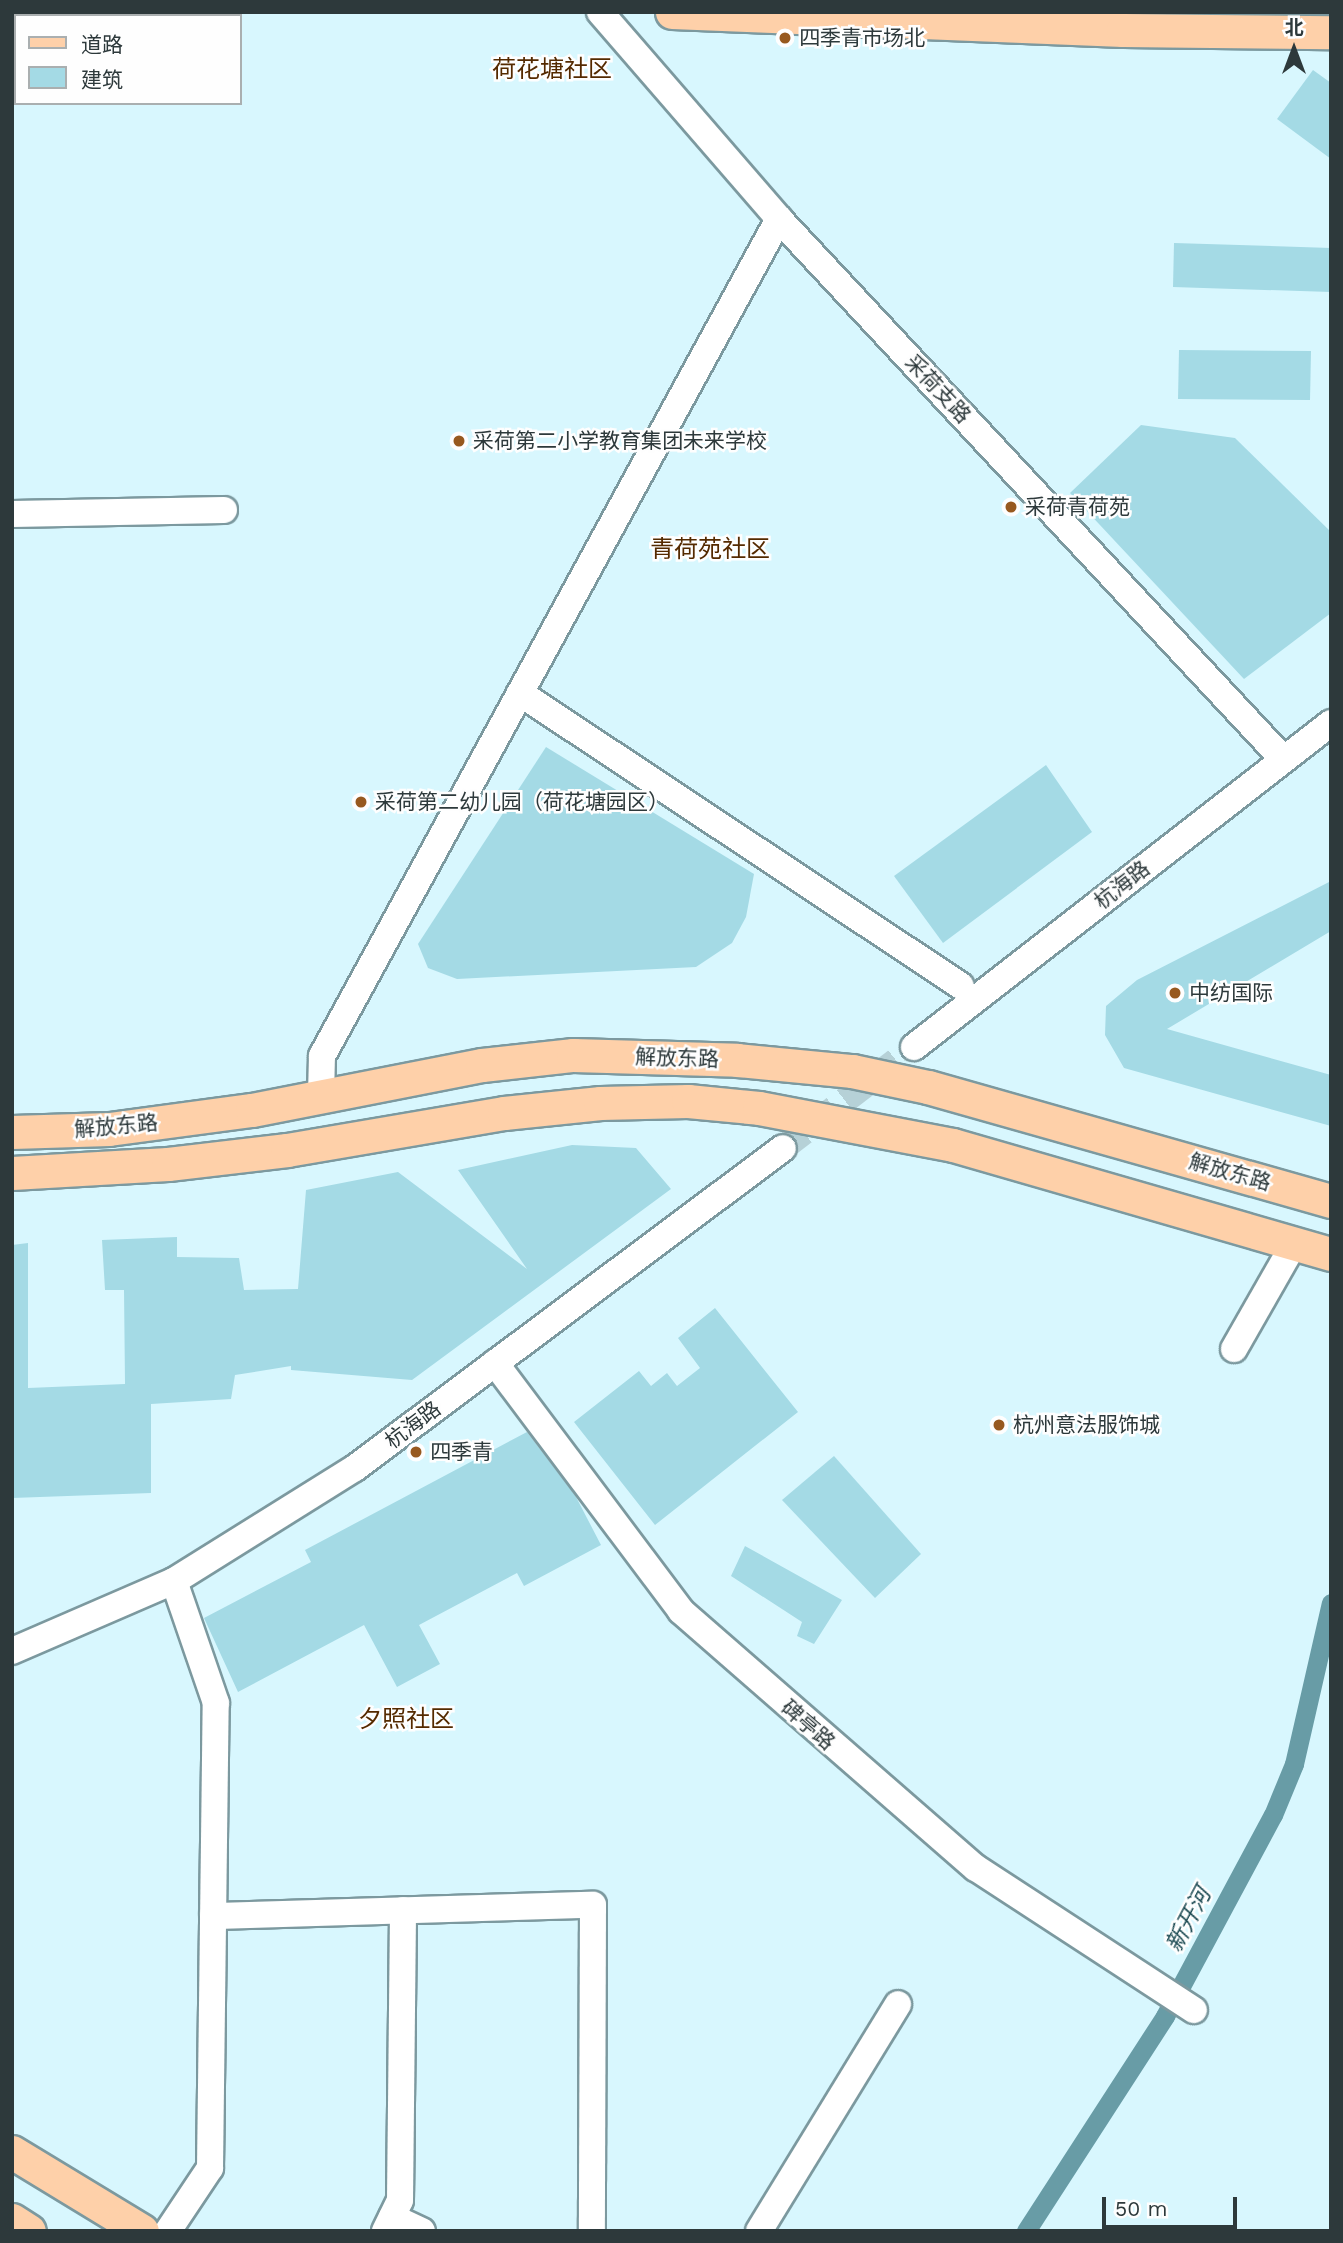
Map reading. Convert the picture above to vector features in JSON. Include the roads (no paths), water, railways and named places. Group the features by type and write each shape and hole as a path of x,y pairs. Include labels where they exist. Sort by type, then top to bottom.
{"main road":[{"path":"673,12 1123,30 1331,32"},
{"name":"解放东路","path":"12,1132 109,1129 321,1096 482,1065 573,1055 737,1060 852,1070 928,1087 1331,1200"},
{"name":"解放东路","path":"12,1173 168,1164 286,1150 504,1113 600,1103 688,1101 759,1108 953,1145 1331,1254"},
{"path":"12,2152 142,2231"},
{"path":"12,2220 29,2231"}],"street":[{"name":"采荷支路","path":"600,12 779,219 1283,760"},
{"path":"321,1096 322,1056 779,219"},
{"path":"12,514 224,510"},
{"path":"520,693 961,986"},
{"name":"杭海路","path":"914,1047 1331,723"},
{"name":"杭海路","path":"12,1651 174,1581 355,1468 783,1148"},
{"path":"1234,1349 1295,1242"},
{"name":"碑亭路","path":"495,1363 681,1611 976,1868 1149,1984 1194,2010"},
{"path":"168,2231 210,2168 216,1703 174,1581"},
{"path":"213,1916 593,1905 592,2231"},
{"path":"403,1910 400,2200 388,2224 422,2231"},
{"path":"759,2231 898,2004"}],"waterway":[{"name":"新开河","path":"1026,2231 1165,2016 1273,1815 1294,1764 1331,1603"}],"tunnel":[{"path":"783,1148 914,1047"}],"place":[{"name":"四季青市场北","path":"785,38"},
{"name":"采荷第二小学教育集团未来学校","path":"459,441"},
{"name":"采荷青荷苑","path":"1011,507"},
{"name":"采荷第二幼儿园（荷花塘园区）","path":"361,802"},
{"name":"中纺国际","path":"1175,993"},
{"name":"杭州意法服饰城","path":"999,1425"},
{"name":"四季青","path":"416,1452"}],"district":[{"name":"荷花塘社区","path":"552,70"},
{"name":"青荷苑社区","path":"710,550"},
{"name":"夕照社区","path":"406,1720"}]}
